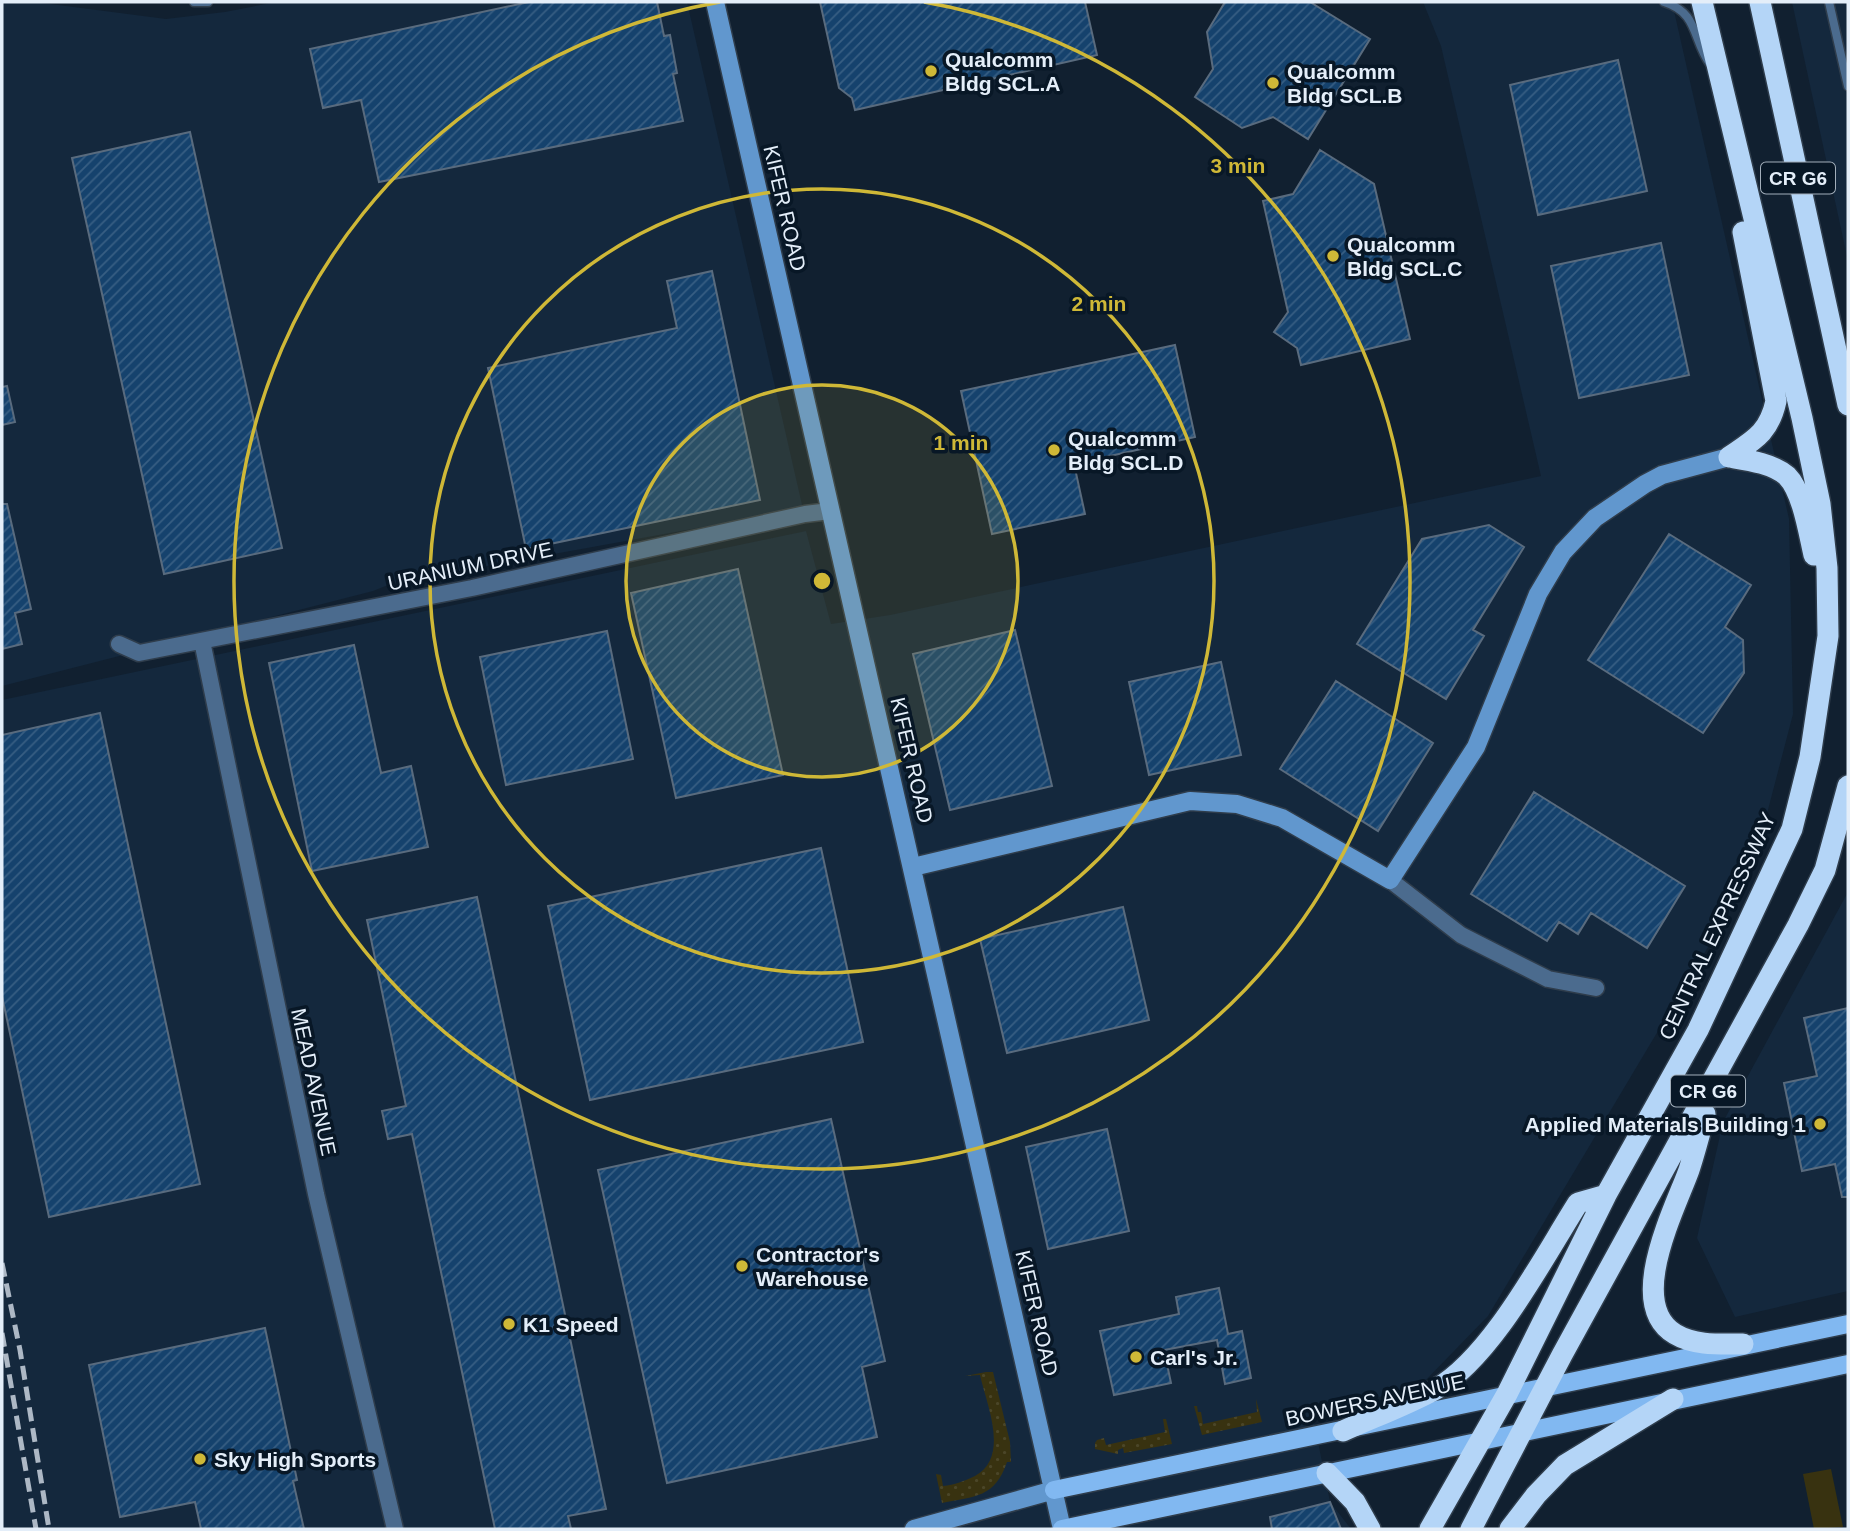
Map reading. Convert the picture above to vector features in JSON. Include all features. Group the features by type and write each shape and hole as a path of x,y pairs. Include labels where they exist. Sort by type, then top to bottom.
{"highway":[{"name":"CENTRAL EXPRESSWAY","path":"1430,1529 1507,1394 1606,1195 1671,1081 1724,976 1792,829 1810,757 1828,636 1827,568 1820,504 1802,418 1702,2"},
{"name":"CR G6","path":"1760,2 1842,362 1848,405"},
{"path":"1729,457 1764,430 1772,419 1776,401 1735,191 1737,150"},
{"path":"1729,457 1756,462 1786,476 1798,495 1807,525 1818,571 1810,757"},
{"name":"CR G6","path":"1471,1529 1545,1386 1716,1077 1825,870 1848,786"},
{"path":"1716,1077 1689,1168 1659,1246 1653,1289 1660,1317 1674,1334 1696,1342 1743,1345"},
{"path":"1343,1431 1437,1388 1467,1365 1498,1328 1578,1203 1606,1195"},
{"path":"1510,1529 1536,1495 1565,1465 1674,1399"},
{"path":"1327,1473 1355,1502 1370,1529"}],"main road":[{"name":"KIFER ROAD","path":"715,2 1062,1529"},
{"path":"913,867 1190,801 1237,804 1282,818 1390,880 1476,747 1538,594 1563,552 1595,518 1645,484 1662,475 1729,457"},
{"name":"BOWERS AVENUE","path":"915,1529 1054,1490 1848,1324"},
{"path":"1062,1529 1848,1364"}],"street":[{"name":"URANIUM DRIVE","path":"119,644 139,653 472,588 805,514 830,511"},
{"name":"MEAD AVENUE","path":"202,641 316,1194 395,1529"},
{"path":"1390,880 1461,935 1548,979 1596,988"}],"lane":[{"path":"194,2 208,2"},
{"path":"1664,2 1681,8 1693,23 1703,55 1720,78"},
{"path":"1829,2 1848,86"}],"shaded area":[{"path":"2,2 35,2 166,19 276,2 687,2 803,509 393,583 373,591 2,686"},
{"path":"1423,2 1672,2 1789,519 1793,714 1751,875 1488,1316 1422,1384 1313,1417 1330,1502 1351,1529 2,1529 2,700 806,531 831,624 890,615 1541,476 1441,46"},
{"path":"1792,2 1848,2 1848,261"},
{"path":"1848,892 1848,1291 1735,1317 1697,1238 1723,1122"},
{"path":"993,1372 1010,1442 1011,1462 1007,1462 1002,1474 990,1489 974,1496 942,1503 936,1474 941,1475 943,1486 959,1483 975,1476 986,1467 992,1457 994,1444 991,1416 980,1375 965,1376"},
{"path":"1256,1399 1262,1422 1202,1435 1194,1406 1201,1412 1203,1424 1257,1412"},
{"path":"1163,1419 1166,1419 1172,1444 1124,1453 1123,1448 1118,1450 1118,1454 1095,1449 1097,1440 1104,1438 1106,1445 1165,1432"},
{"path":"1831,1469 1843,1527 1814,1529 1803,1474"}],"building":[{"path":"529,2 657,2 664,36 670,35 677,73 673,74 683,121 379,182 361,100 323,108 310,49"},
{"name":"Qualcomm Bldg SCL.A","path":"820,2 1085,2 1097,55 855,110 852,98 839,88"},
{"name":"Qualcomm Bldg SCL.B","path":"1225,2 1310,2 1370,39 1308,139 1273,117 1242,128 1195,97 1213,69 1207,32"},
{"path":"1618,60 1647,191 1538,215 1510,85"},
{"path":"190,132 282,548 164,574 72,158"},
{"name":"Qualcomm Bldg SCL.C","path":"1320,150 1374,184 1410,339 1301,365 1297,348 1274,332 1288,312 1263,201 1293,194"},
{"path":"1661,243 1689,375 1579,398 1551,266"},
{"path":"712,271 760,500 526,549 488,368 677,328 667,281"},
{"name":"Qualcomm Bldg SCL.D","path":"1175,345 1195,437 1074,464 1085,514 992,534 961,391"},
{"path":"7,386 15,422 2,425 2,387"},
{"path":"2,504 7,504 31,609 15,613 22,644 2,649"},
{"path":"1489,525 1524,547 1473,630 1484,636 1446,699 1357,644 1422,539"},
{"path":"1669,534 1751,585 1725,627 1743,640 1744,673 1703,733 1588,660"},
{"path":"738,569 783,775 676,798 631,593"},
{"path":"1015,630 1052,786 950,810 913,654"},
{"path":"607,631 633,759 506,785 480,657"},
{"path":"354,645 381,773 411,766 428,847 312,871 269,663"},
{"path":"1221,662 1241,755 1149,775 1129,682"},
{"path":"1336,681 1433,743 1378,831 1280,769"},
{"path":"100,713 200,1184 49,1217 2,996 2,735"},
{"path":"1534,792 1685,886 1647,948 1591,913 1578,934 1559,922 1547,941 1471,894"},
{"path":"821,848 863,1042 590,1100 548,906"},
{"name":"K1 Speed","path":"477,897 606,1509 568,1516 571,1529 495,1529 412,1134 388,1139 382,1111 406,1106 367,920"},
{"path":"1123,907 1149,1020 1007,1053 980,939"},
{"name":"Applied Materials Building 1","path":"1848,1008 1848,1197 1842,1197 1835,1164 1802,1171 1784,1083 1817,1076 1804,1018"},
{"name":"Contractor's Warehouse","path":"831,1119 885,1361 862,1367 877,1437 667,1483 598,1170"},
{"path":"1107,1129 1129,1231 1048,1249 1026,1147"},
{"path":"1219,1288 1228,1334 1242,1331 1251,1378 1225,1384 1217,1340 1164,1350 1171,1383 1114,1395 1100,1331 1179,1314 1176,1297"},
{"path":"265,1328 297,1480 293,1481 304,1529 201,1529 195,1502 120,1517 89,1365"},
{"path":"1330,1502 1341,1529 1272,1529 1270,1517"}],"railway":[{"path":"2,1263 20,1350 49,1529"},
{"path":"2,1333 36,1529"}],"place":[{"name":"Qualcomm Bldg SCL.A","path":"931,71"},
{"name":"Qualcomm Bldg SCL.B","path":"1273,83"},
{"name":"Qualcomm Bldg SCL.C","path":"1333,256"},
{"name":"Qualcomm Bldg SCL.D","path":"1054,450"},
{"name":"Applied Materials Building 1","path":"1820,1124"},
{"name":"Contractor's Warehouse","path":"742,1266"},
{"name":"K1 Speed","path":"509,1324"},
{"name":"Carl's Jr.","path":"1136,1357"},
{"name":"Sky High Sports","path":"200,1459"}]}
